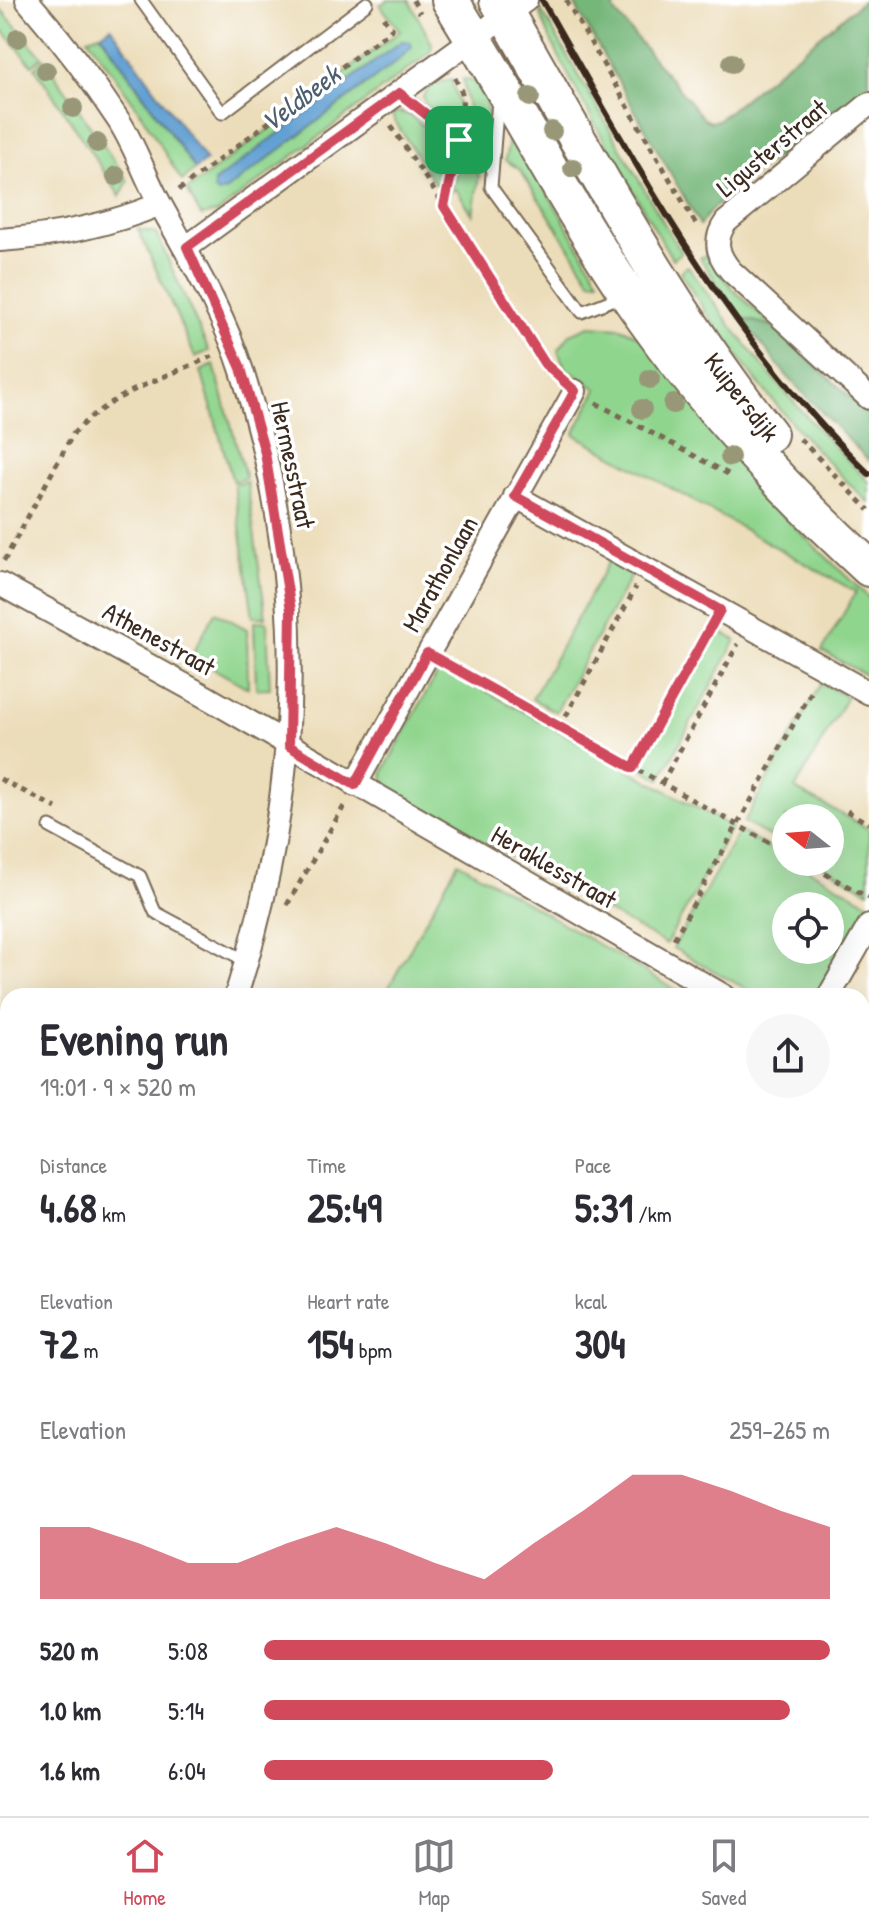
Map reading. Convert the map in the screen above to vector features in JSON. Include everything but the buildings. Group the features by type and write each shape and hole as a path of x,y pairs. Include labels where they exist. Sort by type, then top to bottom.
{"main road":[{"name":"Kuipersdijk","path":"450,0 499,81 633,266 807,477 869,533"},
{"name":"Kuipersdijk","path":"510,5 674,359 780,480 869,568"}],"street":[{"name":"Hermesstraat","path":"27,0 64,43 120,123 160,204 187,247 241,368 265,453 291,610 289,746 273,857 239,988"},
{"name":"Kuipersdijk","path":"474,38 510,5"},
{"path":"187,247 474,38"},
{"name":"Ligusterstraat","path":"717,239 726,222 869,104"},
{"path":"0,240 49,236 117,222 160,204"},
{"path":"717,239 721,259 731,271 869,398"},
{"name":"Marathonlaan","path":"355,785 575,391"},
{"path":"515,496 869,693"},
{"name":"Athenestraat","path":"0,584 289,746"},
{"path":"289,746 355,785"},
{"name":"Heraklesstraat","path":"355,785 710,988"},
{"path":"834,988 869,926"}],"lane":[{"path":"141,0 222,113 367,3"},
{"path":"499,81 491,187 582,312 633,266"},
{"path":"399,93 492,166"},
{"path":"50,827 140,876 155,912 247,962"}],"path":[{"path":"566,0 700,231 717,239"},
{"path":"160,204 392,29 378,10"},
{"path":"444,59 462,93 465,113 444,206"},
{"path":"379,108 545,364 575,391 735,478"},
{"path":"0,568 73,434 87,419 131,391 232,347"},
{"path":"560,727 646,569"},
{"path":"633,768 720,610"},
{"path":"662,783 748,626"},
{"path":"427,653 772,844"},
{"path":"662,961 825,668"},
{"path":"0,779 59,810 50,827"},
{"path":"281,917 355,785"},
{"path":"847,811 869,824"},
{"path":"829,876 869,898"}],"green space":[{"path":"388,0 409,0 432,44 431,52 217,213 201,216 187,190 400,31 380,5"},
{"path":"572,0 615,0 614,11 703,118 710,122 718,120 864,0 869,0 869,93 853,107 839,106 712,209 700,225"},
{"path":"0,8 42,57 32,65 0,27"},
{"path":"540,8 681,253 672,259 575,88 556,51"},
{"path":"100,34 195,169 182,181 138,109 88,38"},
{"path":"44,59 128,181 120,196 35,68"},
{"path":"451,79 459,105 456,129 426,106 423,97 431,85"},
{"path":"463,79 473,81 484,93 486,139 480,145 465,138 469,114"},
{"path":"393,113 409,115 451,148 442,186 434,183 393,118"},
{"path":"511,131 599,280 591,281 520,170 505,160"},
{"path":"460,155 479,175 473,215 456,189 451,192"},
{"path":"138,229 156,233 209,351 195,357"},
{"path":"706,255 734,290 772,326 741,318 700,258"},
{"path":"688,266 773,378 869,482 869,503 791,422 721,334 680,272"},
{"path":"741,318 772,326 869,414 869,461 787,376"},
{"path":"589,326 621,328 643,338 766,488 775,508 869,598 869,677 822,651 856,592 574,434 597,389 565,368 558,351 570,334"},
{"path":"214,365 246,478 233,482 201,371"},
{"path":"247,482 266,617 253,617 234,485"},
{"path":"609,561 632,574 556,712 532,699"},
{"path":"215,612 247,629 248,688 191,656"},
{"path":"267,621 270,688 256,689 254,622"},
{"path":"713,628 736,640 660,779 637,765"},
{"path":"441,666 732,827 666,944 391,791 384,783 383,772"},
{"path":"821,683 847,697 795,789 823,804 772,804 772,838 744,822"},
{"path":"844,815 869,829 869,891 842,876 844,876"},
{"path":"739,831 772,849 772,876 820,876 869,903 844,950 844,892 772,892 772,964 836,964 823,988 745,988 673,948"},
{"path":"458,862 672,988 388,988"}],"water":[{"path":"111,27 206,161 195,169 101,34"},
{"path":"402,41 410,42 412,47 396,62 225,191 218,193 214,190 214,182"}],"railway":[{"path":"542,0 651,189 728,308 817,420 869,474"}],"route":[{"path":"399,93 459,140 444,206 545,364 575,391 515,496 720,610 633,768 427,653 355,785 289,746 291,610 265,453 241,368 187,247 399,93"}],"water label":[{"name":"Veldbeek","path":"300,98"}]}
